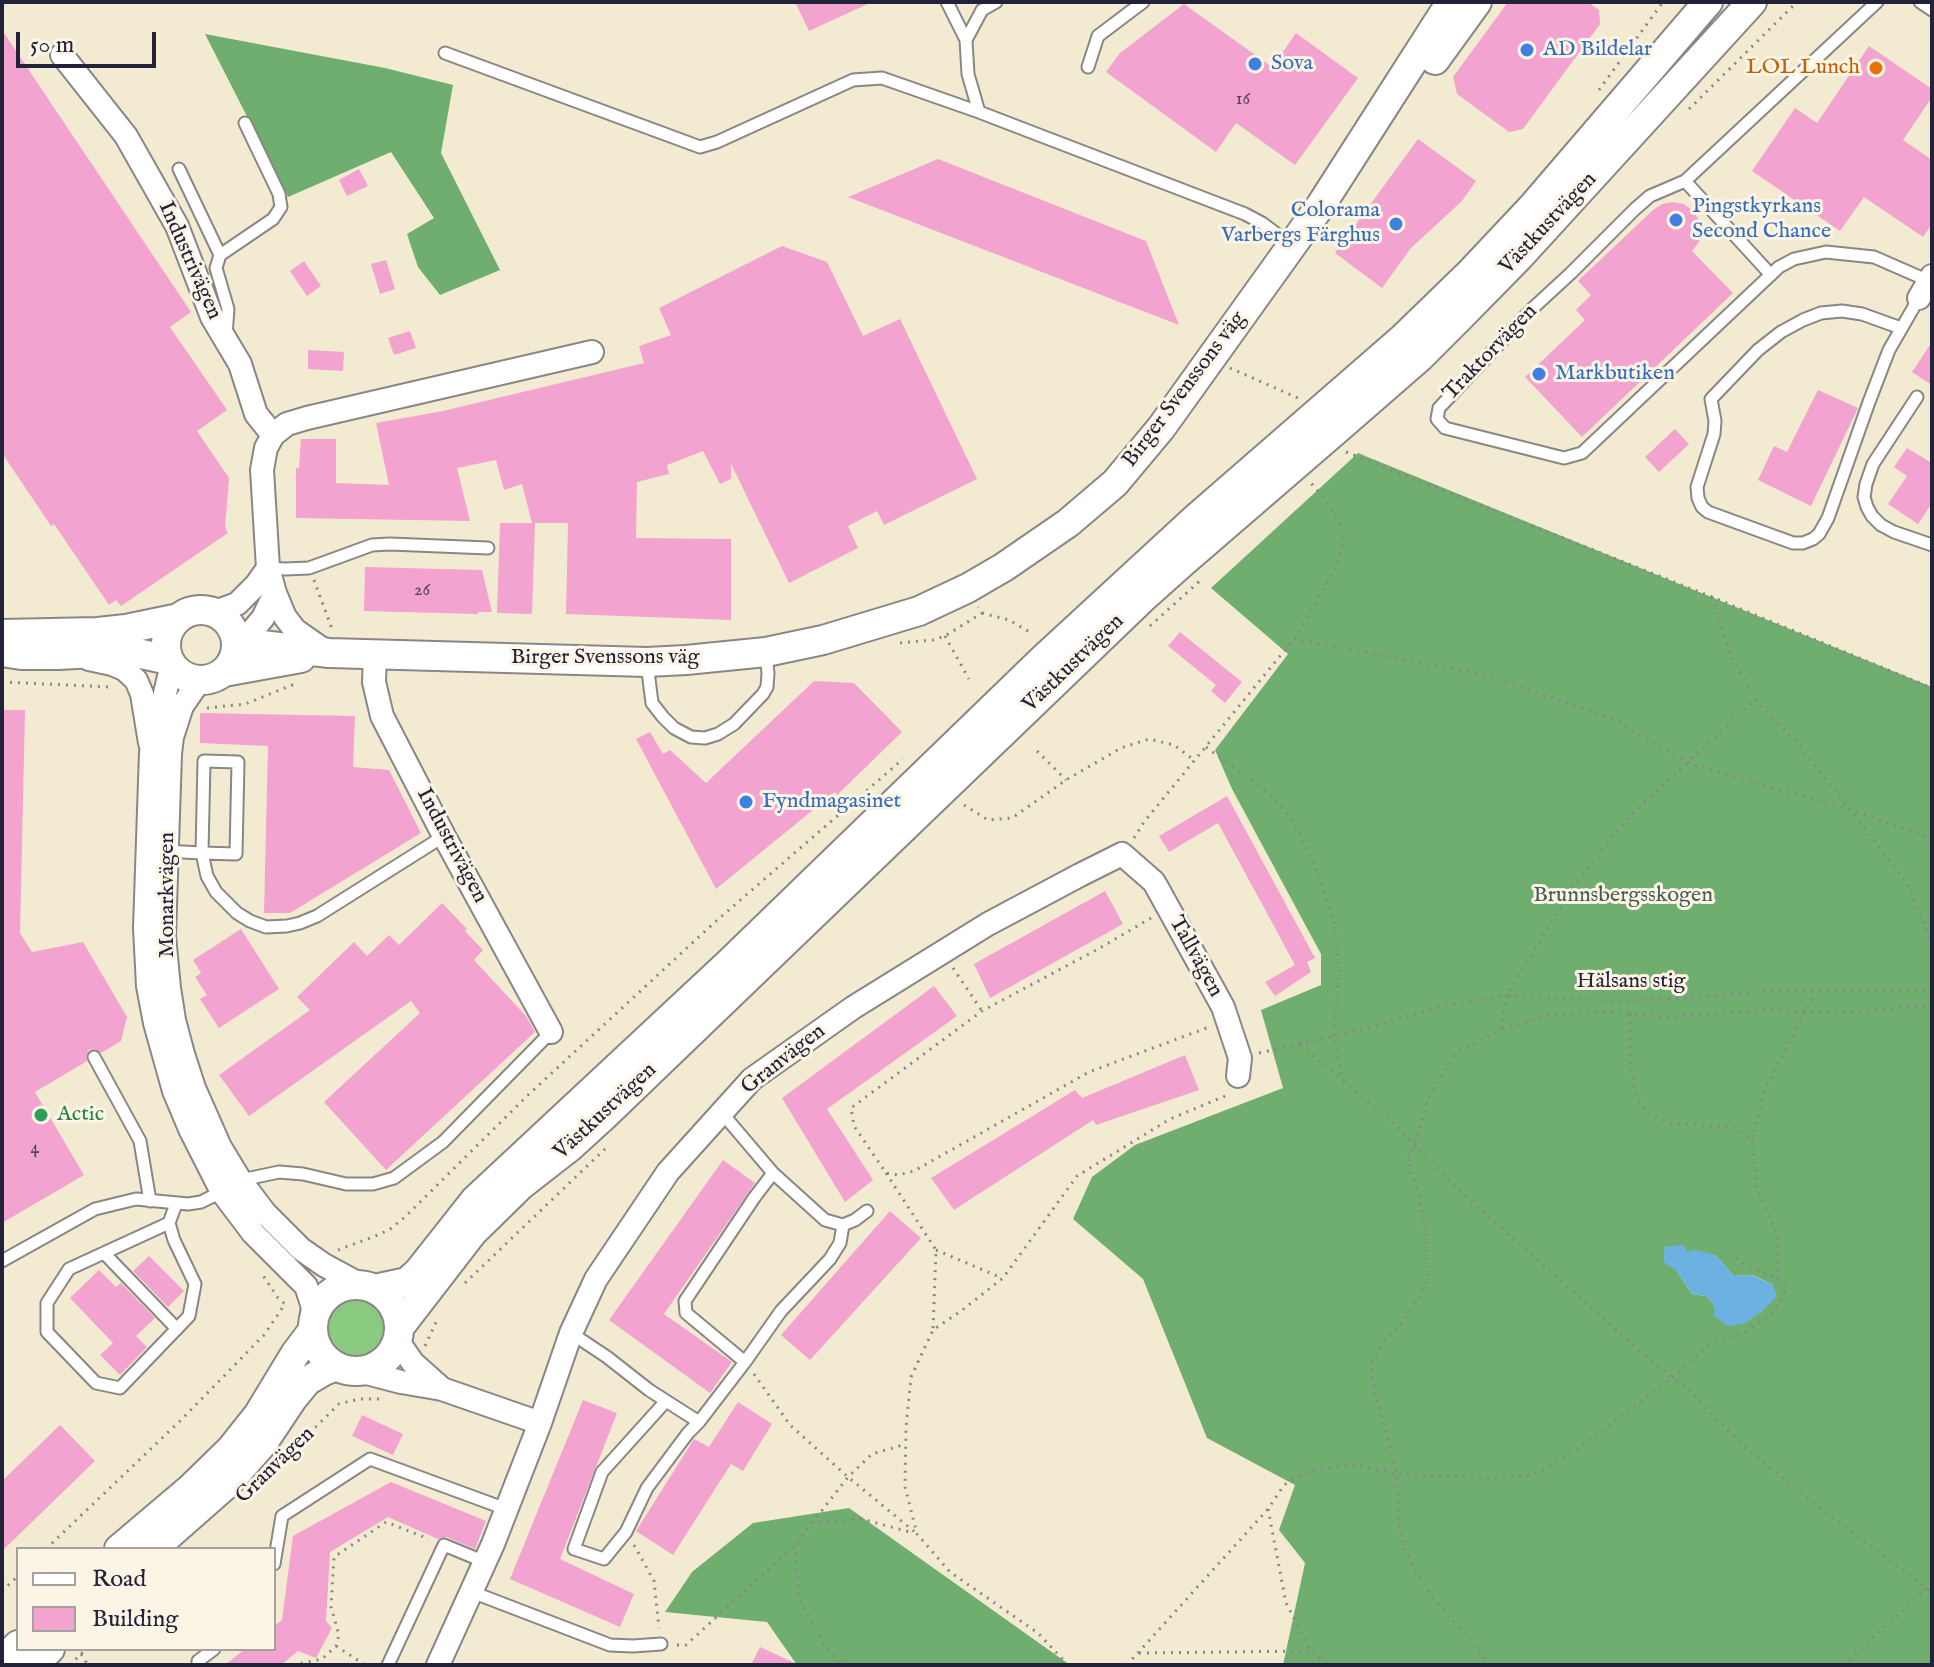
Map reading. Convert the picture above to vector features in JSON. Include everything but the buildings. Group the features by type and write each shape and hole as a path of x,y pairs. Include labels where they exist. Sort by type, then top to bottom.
{"street":[{"name":"Birger Svenssons väg","path":"237,642 329,653 647,662 766,652 823,640 919,611 968,588 1068,523 1115,483 1161,428 1321,205 1451,2"},
{"name":"Birger Svenssons väg","path":"1321,205 1408,97 1477,2"},
{"name":"Västkustvägen","path":"368,1287 407,1282 419,1271 475,1200 729,963 1043,659 1196,518 1363,375 1414,327 1533,206 1708,2"},
{"name":"Västkustvägen","path":"398,1334 473,1232 520,1186 604,1116 1145,596 1419,358 1549,225 1752,2"},
{"name":"Industrivägen","path":"62,55 126,136 177,226 212,317 240,364 256,414 273,435"},
{"path":"329,653 307,640 285,617 268,568 262,470 266,448 273,435 287,424 307,418 592,352"},
{"path":"211,611 231,626 237,642 234,658 212,676 184,676 170,662 167,652 167,637 173,623 194,610 220,610 237,604 268,568"},
{"path":"237,642 263,618 275,593"},
{"path":"2,634 98,632 179,618"},
{"path":"2,652 21,655 137,653 170,662"},
{"name":"Birger Svenssons väg","path":"212,676 329,653"},
{"name":"Industrivägen","path":"375,654 374,682 382,716 551,1032"},
{"name":"Monarkvägen","path":"73,655 112,664 124,669 136,680 142,694 151,752 158,851"},
{"name":"Monarkvägen","path":"151,752 170,662"},
{"name":"Monarkvägen","path":"212,676 182,706 172,737 145,928 148,986 174,1091 190,1129 231,1186 253,1233 306,1286 312,1304 313,1325"},
{"name":"Tallvägen","path":"1122,854 1154,882 1223,1007 1239,1067"},
{"name":"Granvägen","path":"438,1665 485,1562 540,1423 571,1333 596,1279 668,1172 752,1079 854,1007 988,924 1122,854"},
{"name":"Monarkvägen","path":"231,1186 301,1249 324,1265 368,1287"},
{"path":"121,1547 190,1489 231,1449 258,1415 313,1325 319,1307 333,1291 347,1286 368,1287 385,1296 392,1305 397,1317 403,1381"},
{"path":"313,1325 320,1351 348,1368 442,1389 540,1423"},
{"path":"155,1547 228,1483 263,1443 307,1381 324,1371 380,1363 390,1353 398,1334"},
{"path":"33,1665 48,1651"}],"lane":[{"path":"947,2 966,40 968,74 979,112"},
{"path":"966,40 982,10 996,2"},
{"path":"1088,67 1098,36 1143,2"},
{"name":"Traktorvägen","path":"1877,2 1685,181 1650,196 1635,209 1533,308 1439,408 1437,419 1445,428 1564,458 1582,453 1779,267 1794,259 1826,252 1874,257 1927,285"},
{"path":"1920,2 1932,10"},
{"path":"445,53 700,147 853,80 882,78 1245,214 1292,246"},
{"path":"225,339 228,309 216,268 220,255 273,219 281,207 279,194 245,123"},
{"path":"179,169 220,255"},
{"path":"1685,181 1771,275"},
{"path":"1901,328 1862,314 1842,311 1821,313 1781,332 1758,350 1711,399 1714,434 1697,487 1702,507 1708,512 1793,543 1803,543 1819,534 1828,518 1889,350 1927,285"},
{"path":"1917,397 1873,464 1864,497 1872,516 1881,525 1932,545"},
{"path":"268,568 309,568 372,545 488,548"},
{"path":"647,662 652,703 674,728 691,737 705,738 734,724 763,694 767,687 766,652"},
{"path":"158,851 202,853 236,854 238,762 204,761 202,853 207,876 216,892 237,913 266,927 287,926 317,916 444,836"},
{"path":"2,1261 95,1209 136,1199 176,1204 201,1202 231,1186 279,1172 346,1184 373,1184 394,1178 443,1142 551,1032"},
{"path":"94,1057 140,1141 150,1201"},
{"path":"722,1113 773,1173 825,1220 843,1225 867,1211"},
{"path":"745,1362 686,1313 685,1301 773,1173"},
{"path":"169,1223 69,1269 47,1303 47,1332 96,1383 120,1388 189,1316 195,1284 169,1223 176,1204"},
{"path":"666,1401 602,1472 574,1549 604,1559 626,1532 647,1488 688,1433 781,1311 830,1259 840,1243 843,1225"},
{"path":"104,1253 177,1329"},
{"path":"571,1333 699,1422"},
{"path":"276,1552 282,1516 370,1459 506,1509"},
{"path":"388,1665 444,1545 485,1562"},
{"path":"472,1592 610,1645 661,1644"},
{"path":"198,1665 198,1661 211,1651"}],"path":[{"path":"1600,89 1663,2"},
{"path":"1683,115 1797,2"},
{"path":"1210,359 1302,400 1295,406"},
{"path":"1344,451 1932,688"},
{"path":"1122,854 1144,822 1294,639 1338,563 1345,532 1325,499 1310,482"},
{"path":"309,568 332,625 329,653"},
{"path":"1144,632 1203,578"},
{"path":"1712,597 1732,658 1755,699 1799,745 1907,883 1932,943"},
{"path":"982,613 1009,620 1035,635"},
{"path":"945,636 969,679"},
{"path":"1294,639 1481,674 1614,719 1687,763 1851,810 1932,838"},
{"path":"1501,1030 1506,996 1572,889 1614,834 1755,699"},
{"path":"964,805 988,820 1012,818 1066,780 1121,748 1149,739 1174,745 1194,760"},
{"path":"1205,747 1270,794 1299,832 1314,863 1334,921 1339,967 1334,1035 1342,1080"},
{"path":"1037,751 1066,780"},
{"path":"324,1265 337,1250 389,1230 405,1217 527,1096 715,922 907,756"},
{"path":"1003,1278 936,1250 854,1126 851,1108 982,1011 1168,908"},
{"path":"943,952 982,1011"},
{"name":"Hälsans stig","path":"1239,1067 1300,1045 1445,1005 1506,996 1621,1001 1768,991 1932,990"},
{"path":"1778,1279 1778,1236 1757,1188 1752,1140 1765,1089 1814,993"},
{"path":"1491,1665 1432,1597 1403,1544 1397,1474 1371,1375 1378,1352 1405,1319 1427,1281 1426,1232 1409,1157 1428,1098 1457,1052 1501,1030 1547,1015 1607,1012 1665,1017 1767,1010 1840,1013 1932,1005"},
{"path":"1630,1014 1630,1058 1635,1095 1647,1113 1670,1123 1735,1128 1752,1140"},
{"path":"886,1173 898,1175 914,1171 1089,1072 1227,1020"},
{"path":"1300,1045 1388,1118 1463,1194 1692,1393 1739,1442 1930,1590"},
{"path":"933,1330 1003,1278 1077,1176 1170,1119 1238,1090 1239,1067"},
{"path":"463,1285 607,1148"},
{"path":"917,1534 905,1487 906,1444 911,1377 933,1330 936,1250"},
{"path":"1127,1665 1268,1509 1284,1485 1303,1473 1350,1464 1397,1474 1491,1478 1534,1475 1577,1449 1672,1378 1710,1343 1747,1331 1780,1303 1786,1289 1784,1282 1742,1263 1734,1256"},
{"path":"48,1547 181,1420 264,1335 285,1304 259,1268"},
{"path":"403,1381 421,1355 442,1310"},
{"path":"745,1362 790,1425 917,1534 950,1572 1038,1633 1068,1665"},
{"name":"Granvägen","path":"275,1466 339,1404 403,1381"},
{"path":"626,1532 654,1581 661,1644 686,1645 795,1545 848,1477 872,1454 906,1444"},
{"path":"1268,1509 1286,1603 1311,1651 1328,1665"},
{"path":"812,1523 861,1519 917,1534"},
{"path":"293,1665 322,1659 336,1646 339,1635 331,1607 334,1557 386,1522 444,1545"},
{"path":"795,1545 799,1598 825,1646 844,1665"},
{"path":"1843,1665 1930,1590 1932,1584"},
{"path":"336,1646 365,1665"},
{"path":"70,1665 84,1651"},
{"path":"1138,1653 1311,1651"},
{"path":"81,1654 88,1665"}],"green space":[{"path":"205,34 385,68 453,85 441,153 500,270 440,295 418,267 407,234 434,218 391,152 288,197"},
{"name":"Brunnsbergsskogen","path":"1358,453 1932,687 1932,1665 1283,1665 1305,1563 1279,1530 1295,1485 1207,1438 1143,1279 1073,1219 1092,1177 1135,1145 1283,1088 1261,1010 1321,985 1321,954 1232,789 1215,750 1288,654 1211,588","holes":["1715,1255 1734,1276 1753,1275 1773,1285 1762,1311 1753,1317 1715,1307 1707,1296 1692,1294 1677,1271"]},
{"path":"362,1294 380,1303 387,1314 387,1340 380,1351 369,1358 350,1360 337,1355 328,1346 323,1321 328,1308 337,1299"},
{"path":"849,1508 1070,1665 797,1665 767,1622 665,1612 692,1572 753,1523"}],"water":[{"path":"1683,1245 1688,1252 1695,1250 1715,1255 1734,1276 1752,1275 1773,1285 1777,1296 1744,1324 1728,1326 1713,1315 1715,1307 1707,1296 1692,1294 1677,1271 1664,1262 1664,1247"}],"place":[{"name":"AD Bildelar","path":"1527,50"},
{"name":"Sova","path":"1255,64"},
{"name":"LOL Lunch","path":"1876,68"},
{"name":"Pingstkyrkans Second Chance","path":"1676,220"},
{"name":"Colorama Varbergs Färghus","path":"1396,224"},
{"name":"Markbutiken","path":"1539,374"},
{"name":"Fyndmagasinet","path":"746,802"},
{"name":"Actic","path":"41,1115"}]}
